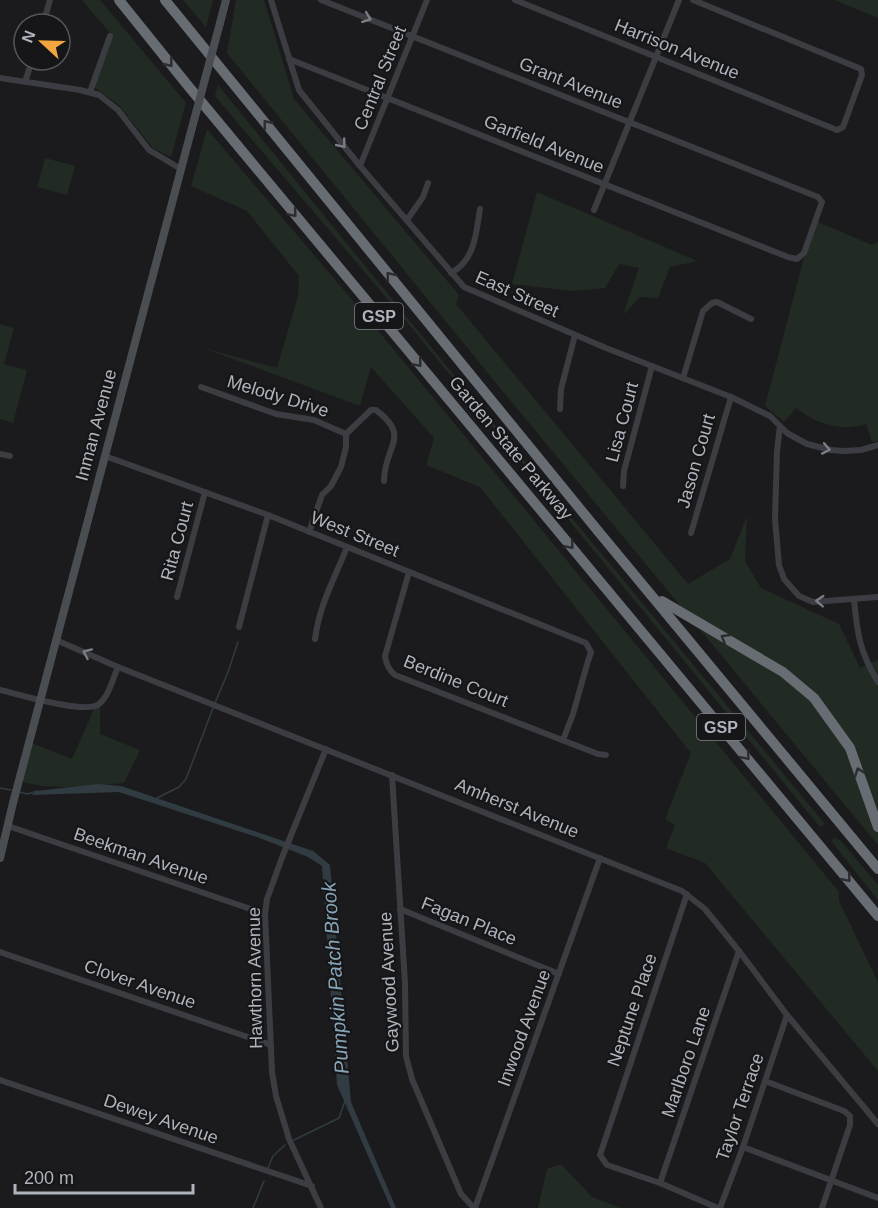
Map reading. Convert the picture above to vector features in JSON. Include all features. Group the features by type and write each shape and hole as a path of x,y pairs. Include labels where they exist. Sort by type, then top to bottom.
{"highway":[{"name":"Garden State Parkway","path":"120,0 204,105 878,916"},
{"name":"Garden State Parkway","path":"165,0 598,531 878,868"},
{"path":"654,597 783,672 814,698 850,748 878,827"}],"main road":[{"name":"Inman Avenue","path":"0,858 226,0"}],"street":[{"name":"East Street","path":"272,0 299,90 458,283 471,292 731,397 770,416 797,439 831,450 861,450 878,446"},
{"name":"Grant Avenue","path":"321,0 818,197 822,202 802,256 797,259 788,257"},
{"name":"Central Street","path":"360,166 427,0"},
{"name":"Harrison Avenue","path":"515,0 827,126 840,129 846,124 863,71 859,67 693,0"},
{"path":"594,210 679,0"},
{"path":"90,92 110,36"},
{"name":"Garfield Avenue","path":"289,59 788,257"},
{"path":"26,82 29,72"},
{"path":"0,78 99,95 118,110 149,150 181,170"},
{"path":"407,220 423,197 428,183"},
{"path":"451,273 465,263 469,256 474,243 480,209"},
{"path":"683,378 706,307 717,302 752,319"},
{"path":"560,409 561,389 575,335"},
{"name":"Lisa Court","path":"623,486 624,471 652,366"},
{"name":"Melody Drive","path":"201,387 276,414 314,420 346,434"},
{"name":"Jason Court","path":"690,533 731,397"},
{"path":"309,532 322,495 331,486 341,467 346,447 346,434 371,410 381,413 395,428 395,435 384,469 384,481"},
{"path":"780,426 775,519 779,565 784,579 799,596 813,602 878,597"},
{"path":"0,454 10,456"},
{"name":"West Street","path":"105,456 268,516 581,640 590,647 591,652 563,740"},
{"name":"Rita Court","path":"177,597 205,492"},
{"path":"239,627 268,516"},
{"path":"315,639 318,616 325,595 347,547"},
{"name":"Berdine Court","path":"409,572 386,656 387,666 395,675 598,754 606,754"},
{"path":"854,599 857,636 878,682"},
{"name":"Amherst Avenue","path":"56,640 118,667 326,748 687,894 705,909 787,1015 878,1124"},
{"path":"0,690 40,700 87,708 95,707 105,696 118,667"},
{"name":"Hawthorn Avenue","path":"321,1208 282,1117 272,1072 265,914 267,899 283,855 326,748"},
{"name":"Gaywood Avenue","path":"392,775 408,1066 461,1194 474,1208"},
{"name":"Beekman Avenue","path":"8,826 265,914"},
{"name":"Inwood Avenue","path":"474,1208 600,858"},
{"name":"Neptune Place","path":"687,894 600,1155 607,1165 660,1183 719,1208"},
{"name":"Fagan Place","path":"400,909 560,974"},
{"name":"Marlboro Lane","path":"660,1183 739,951"},
{"name":"Clover Avenue","path":"0,952 271,1045"},
{"name":"Taylor Terrace","path":"719,1208 743,1147 787,1015"},
{"name":"Dewey Avenue","path":"0,1080 312,1186"},
{"path":"765,1081 844,1111 850,1116 850,1125 822,1208"},
{"path":"743,1147 878,1197"}],"shaded area":[{"path":"82,0 100,0 186,103 171,157 153,148 119,105 94,87 111,34"},
{"path":"183,0 213,0 206,27"},
{"path":"236,0 264,0 294,99 459,295 456,304 688,584 730,559 747,516 745,561 761,588 839,624 860,668 878,660 878,845 227,53"},
{"path":"835,0 878,0 878,18"},
{"path":"218,85 466,390 825,824 820,827 397,310 215,96"},
{"path":"207,129 376,328 839,892 839,901 878,982 878,1071 705,863 666,848 675,825 665,819 691,753 480,487 426,465 434,438 371,367 360,406 203,348 277,368 298,296 299,276 247,211 191,186"},
{"path":"45,158 75,166 67,195 37,187"},
{"path":"537,192 697,261 670,267 658,298 640,297 623,315 639,268 619,264 605,288 573,291 512,284"},
{"path":"816,221 872,245 878,242 878,441 872,442 866,424 847,427 829,425 796,408 784,422 765,406 810,235"},
{"path":"0,324 14,328 4,364 27,370 13,423 0,419"},
{"path":"100,704 100,734 140,750 124,783 58,787 19,781 29,742 72,759 95,707"},
{"path":"833,838 840,840 878,885 878,900 832,842"},
{"path":"561,1164 592,1197 621,1208 538,1208 547,1169"}],"water":[{"path":"98,784 121,786 313,851 330,865 351,1102 396,1208 391,1208 337,1085 322,866 308,857 257,837 119,792 32,795 36,791"}],"waterway":[{"path":"215,703 238,642"},
{"path":"157,798 179,787 186,779 213,708"},
{"name":"Pumpkin Patch Brook","path":"0,788 11,790"},
{"name":"Pumpkin Patch Brook","path":"19,792 28,794 37,791"},
{"path":"294,1140 339,1118 345,1101"},
{"path":"268,1168 273,1156 285,1145"},
{"path":"253,1208 264,1181"}]}
